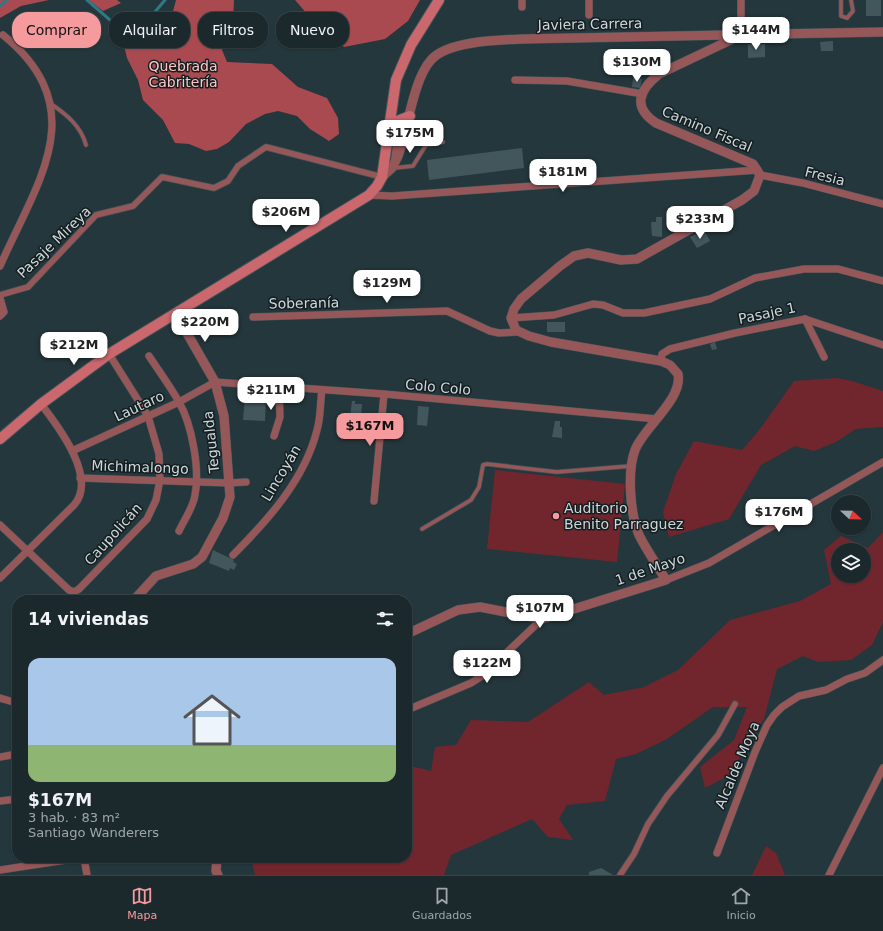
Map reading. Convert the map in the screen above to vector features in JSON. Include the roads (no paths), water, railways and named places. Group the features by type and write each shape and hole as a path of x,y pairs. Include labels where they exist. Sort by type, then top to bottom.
{"main road":[{"path":"0,439 41,404 109,354 369,195 377,186 382,177 394,122 395,86 402,65 411,45 438,0"},
{"path":"394,122 410,116"}],"street":[{"path":"589,0 589,15"},
{"path":"515,80 567,81 643,94 652,80 659,74 741,35 741,0"},
{"name":"Javiera Carrera","path":"382,177 392,168 404,140 421,76 431,59 448,49 506,40 883,32"},
{"path":"0,266 42,176 52,136 51,104 44,83 11,42 3,35"},
{"name":"Camino Fiscal","path":"643,94 642,110 656,123 749,162 759,172"},
{"name":"Pasaje Mireya","path":"0,297 28,287 96,214 134,206 162,177 214,188 228,181 238,166 266,147 382,177"},
{"path":"666,580 639,533 633,511 631,466 635,450 674,394 679,380 675,369 661,362 551,342 518,332 513,326 511,318 514,309 521,299 574,256 593,253 628,261 646,255 719,212 746,198 754,191 759,172"},
{"name":"Fresia","path":"369,195 400,196 759,172 883,204"},
{"path":"511,318 554,315 593,304 603,305 623,313 644,313 710,299 755,278 804,269 838,268 883,281"},
{"path":"0,297 4,312 0,316"},
{"name":"Soberanía","path":"253,317 440,311 454,314 490,331 498,333 518,332"},
{"name":"Tegualda","path":"139,595 156,576 193,564 202,557 228,508 230,483 224,416 216,382 176,314"},
{"path":"805,319 824,357"},
{"name":"Pasaje 1","path":"661,362 662,354 670,349 735,333 805,319 883,346"},
{"name":"Caupolicán","path":"26,551 69,590 74,592 79,589 147,519 156,500 160,480 159,454 148,416 109,354"},
{"path":"149,356 179,402 192,440 196,482 193,503 179,531"},
{"name":"Colo Colo","path":"216,382 384,394 657,419"},
{"name":"Lautaro","path":"72,451 179,402 216,382"},
{"path":"274,436 280,417 280,387"},
{"name":"Lincoyán","path":"233,555 277,509 308,457 318,427 322,390"},
{"path":"374,500 384,394"},
{"path":"0,578 78,500 81,491 81,480 78,464 52,417 41,404"},
{"name":"1 de Mayo","path":"412,632 458,610 480,607 542,619 666,580 709,563 883,462"},
{"name":"Michimalongo","path":"81,480 246,482"},
{"path":"0,525 26,551"},
{"path":"412,708 471,683 482,676 542,619"},
{"name":"Alcalde Moya","path":"717,853 755,752 767,725 774,715 782,707 799,696 826,690 847,679 865,673 883,660"},
{"path":"0,698 12,702"},
{"path":"620,875 634,854 648,824 667,796 718,735 735,704"},
{"path":"0,757 12,755"},
{"path":"829,875 883,768"},
{"path":"0,801 12,800"},
{"path":"0,870 47,863"},
{"path":"85,863 87,875"},
{"path":"217,863 216,871 218,875"}],"lane":[{"path":"841,0 841,16 847,18 853,11 852,0"},
{"path":"51,104 69,117 84,137 86,144"},
{"path":"394,122 392,168 413,166 426,145 443,142"},
{"path":"422,530 472,500 479,487 483,465 487,464 557,472 631,466"}],"waterway":[{"name":"Quebrada Cabritería","path":"0,6 7,0"},
{"name":"Quebrada Cabritería","path":"87,0 132,39 165,0"}],"place":[{"name":"Auditorio Benito Parraguez","path":"556,516"}]}
